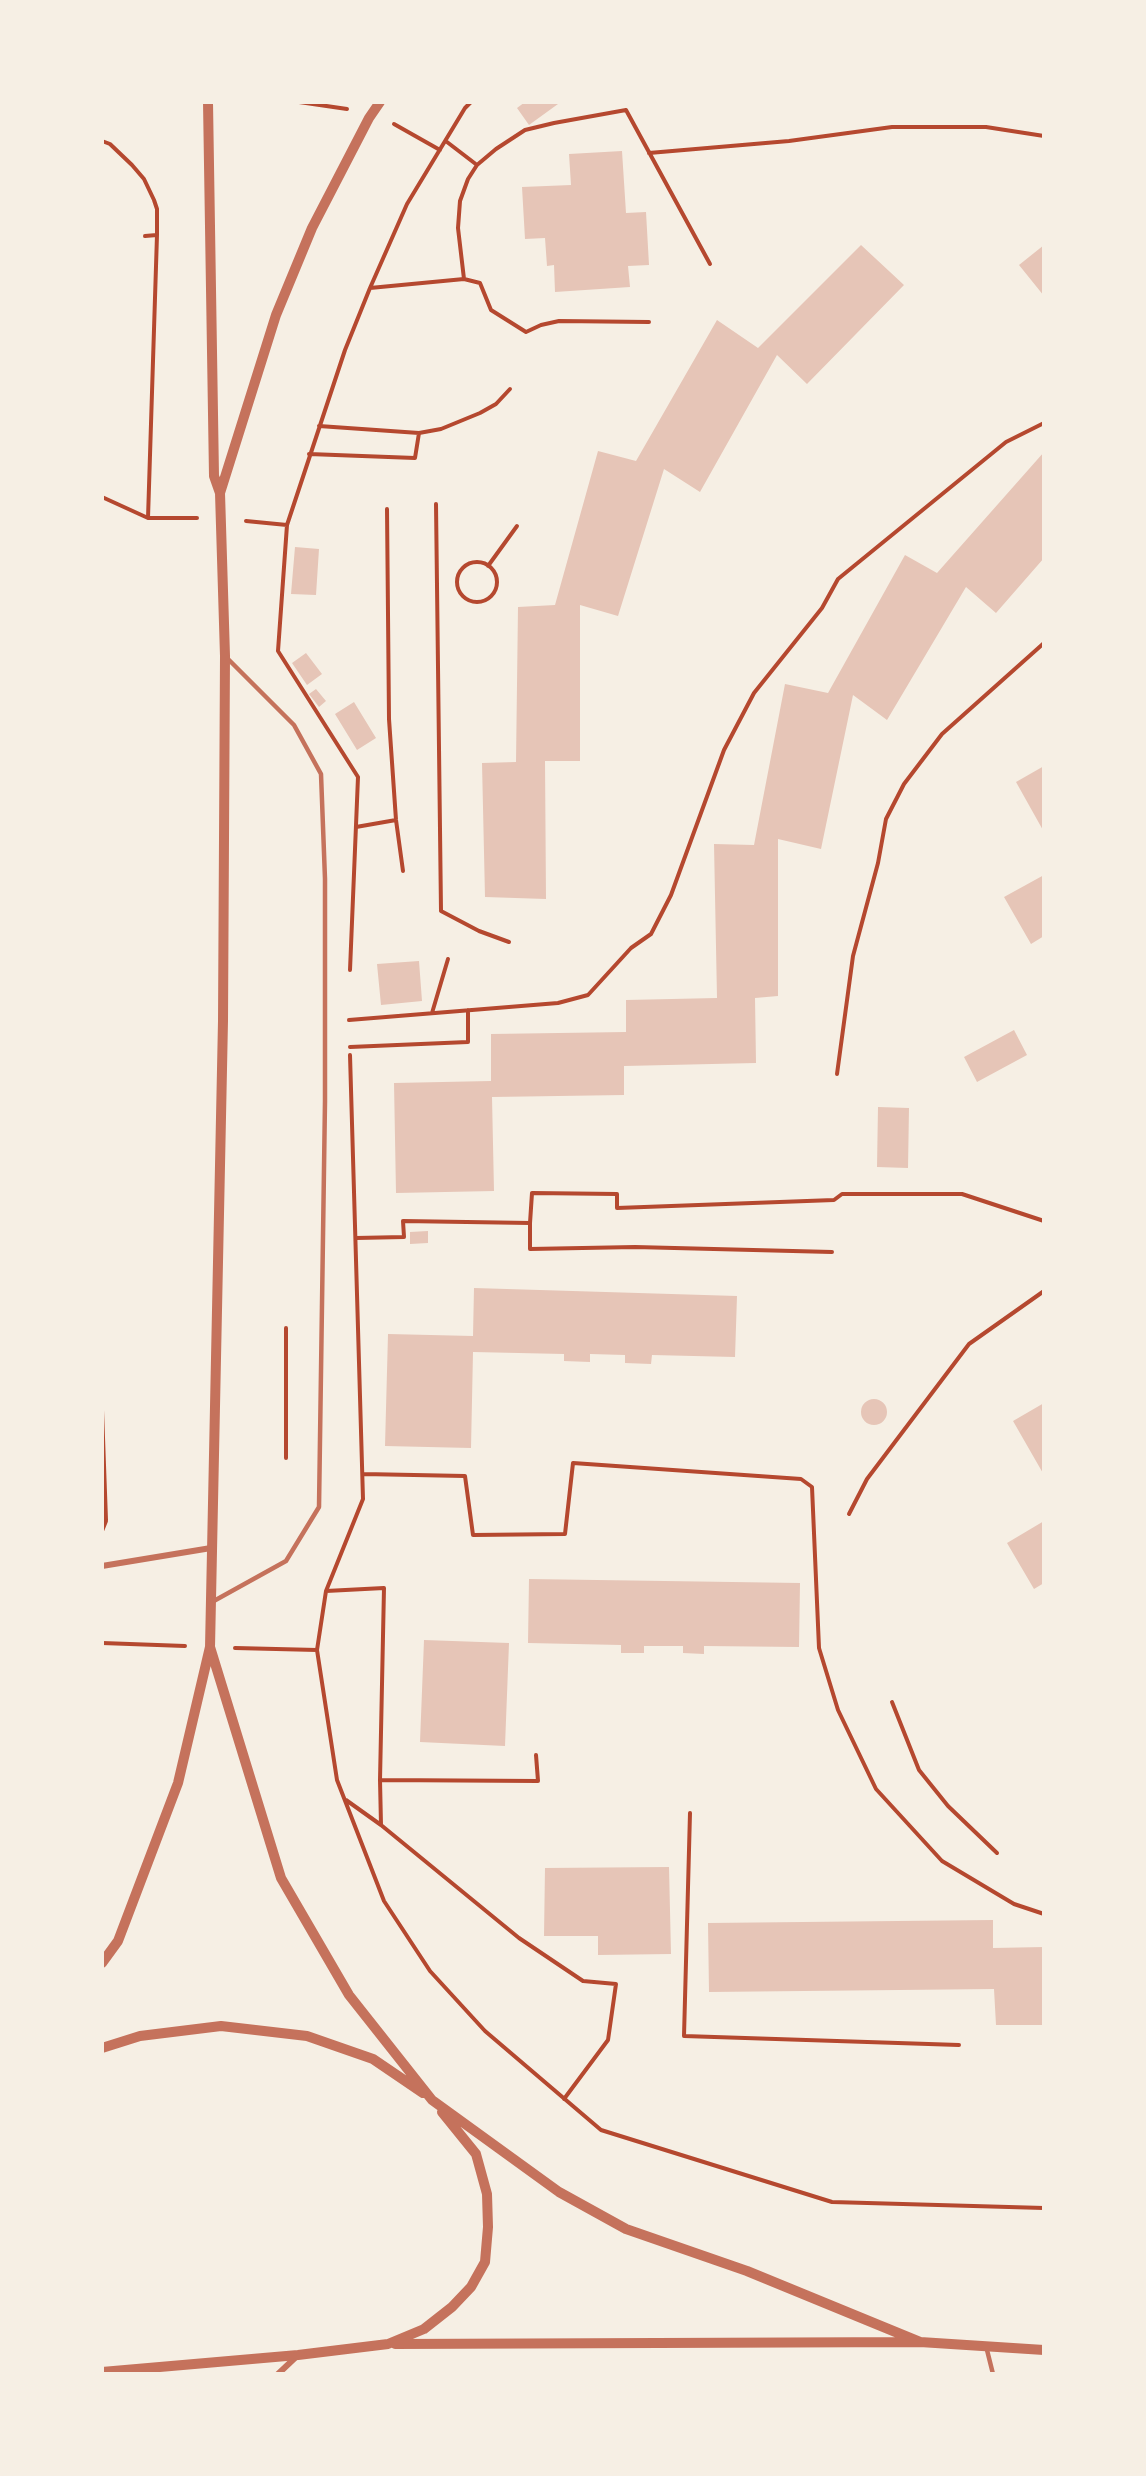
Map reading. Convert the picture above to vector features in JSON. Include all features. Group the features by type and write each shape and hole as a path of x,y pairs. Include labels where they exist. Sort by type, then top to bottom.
{"street":[{"path":"102,1963 118,1941 178,1783 210,1647 223,1021 225,656 220,493 214,476 208,102"},
{"path":"220,493 285,293 312,228 369,118 380,102"},
{"path":"102,1566 211,1548"},
{"path":"210,1647 281,1878 349,1995 476,2154 487,2194 488,2227 485,2262 471,2287 453,2307 424,2329 388,2344"},
{"path":"102,2048 140,2036 221,2026 307,2036 373,2059 559,2192 626,2229 747,2271 920,2342"},
{"path":"102,2372 298,2355 388,2344 920,2342 1044,2350"},
{"path":"278,2374 298,2355"}],"lane":[{"path":"210,1603 286,1561 319,1507 320,1484 325,914 321,774 294,725 225,656"},
{"path":"986,2346 993,2374"}],"path":[{"path":"350,974 358,777 278,651 287,525 345,350 370,288 407,204 447,142 465,108 471,102"},
{"path":"628,102 626,110 710,264"},
{"path":"464,279 458,228 460,201 468,179 477,165 496,148 525,130 626,110"},
{"path":"649,153 789,141 892,128 986,128 1044,136"},
{"path":"102,141 110,144 144,178 157,209 148,518"},
{"path":"447,142 477,165"},
{"path":"145,236 157,235"},
{"path":"370,288 464,279 480,282 491,310 526,332 541,325 559,321 649,322"},
{"path":"319,426 419,433 441,429 496,404 510,389"},
{"path":"349,1020 558,1003 588,995 631,948 651,934 671,895 724,750 754,693 822,608 838,579 1006,442 1044,423"},
{"path":"309,454 415,458 419,433"},
{"path":"436,504 441,911 479,932 509,942"},
{"path":"387,509 388,718 396,820 404,871"},
{"path":"488,566 517,526"},
{"path":"482,563 488,566 497,579 492,595 480,602 468,601 460,594 457,583 458,575 462,568 469,564 482,563"},
{"path":"837,1074 853,956 878,863 886,819 904,784 942,734 1044,643"},
{"path":"356,827 396,820"},
{"path":"432,1013 448,959"},
{"path":"349,1009 349,1029"},
{"path":"350,1047 468,1042 468,1010"},
{"path":"350,1038 363,1499 326,1591 317,1650 337,1780 384,1901 430,1971 485,2031 601,2130 832,2202 1044,2208"},
{"path":"832,1252 635,1246 530,1249 532,1193 617,1194 617,1208 834,1200 842,1194 962,1194 1044,1221"},
{"path":"356,1238 404,1237 403,1221 530,1223"},
{"path":"849,1514 867,1479 969,1344 1044,1290"},
{"path":"286,1328 286,1458"},
{"path":"102,1410 104,1521 102,1531"},
{"path":"363,1474 465,1476 473,1535 565,1534 573,1463 801,1479 812,1487 819,1648 838,1710 876,1789 942,1861 1014,1904 1044,1914"},
{"path":"326,1591 384,1588 381,1825"},
{"path":"102,1643 317,1650"},
{"path":"892,1702 919,1770 948,1806 997,1853"},
{"path":"380,1780 538,1781 536,1755"},
{"path":"345,1799 381,1825 519,1938 583,1981 616,1984 608,2040 564,2099"},
{"path":"690,1813 684,2036 959,2044"}],"building":[{"path":"525,102 556,102 558,104 529,125 517,108"},
{"path":"622,151 626,213 646,212 649,265 628,266 630,287 555,292 554,265 547,266 545,238 525,239 522,187 571,185 569,154"},
{"path":"861,245 904,285 807,384 777,355 700,492 664,469 618,616 580,605 580,761 545,761 546,899 485,897 482,763 516,762 518,607 555,605 598,451 636,461 717,320 758,348"},
{"path":"1044,245 1044,296 1019,265"},
{"path":"1044,452 1044,558 996,613 966,587 887,720 853,695 821,849 778,839 778,996 755,998 756,1063 624,1066 624,1095 492,1097 494,1191 396,1193 394,1083 491,1081 491,1034 626,1032 626,1000 717,998 714,844 754,845 785,684 828,693 905,555 937,573"},
{"path":"295,547 319,549 316,595 291,594"},
{"path":"306,653 322,674 307,685 292,663"},
{"path":"316,689 326,701 319,707 309,694"},
{"path":"354,702 376,738 357,750 335,714"},
{"path":"1044,766 1044,832 1016,782"},
{"path":"1044,875 1044,936 1031,944 1004,897"},
{"path":"419,961 422,1001 381,1005 377,964"},
{"path":"1014,1030 1027,1055 977,1082 964,1057"},
{"path":"878,1107 909,1108 908,1168 877,1167"},
{"path":"428,1231 428,1243 410,1244 410,1232"},
{"path":"474,1288 737,1296 735,1357 652,1355 651,1364 625,1363 625,1355 590,1354 590,1362 564,1361 564,1354 473,1352 471,1448 385,1446 388,1334 473,1336"},
{"path":"874,1399 883,1403 887,1412 883,1421 874,1425 865,1421 861,1412 865,1403"},
{"path":"1044,1403 1044,1475 1013,1421"},
{"path":"1044,1521 1044,1583 1034,1589 1007,1543"},
{"path":"529,1579 800,1583 799,1647 704,1646 704,1654 683,1653 683,1646 644,1646 644,1653 621,1653 621,1645 528,1643"},
{"path":"424,1640 509,1643 505,1746 420,1742"},
{"path":"669,1867 671,1954 598,1955 598,1936 544,1936 545,1868"},
{"path":"993,1920 993,1948 1044,1947 1044,2025 996,2025 994,1989 709,1992 708,1923"}]}
